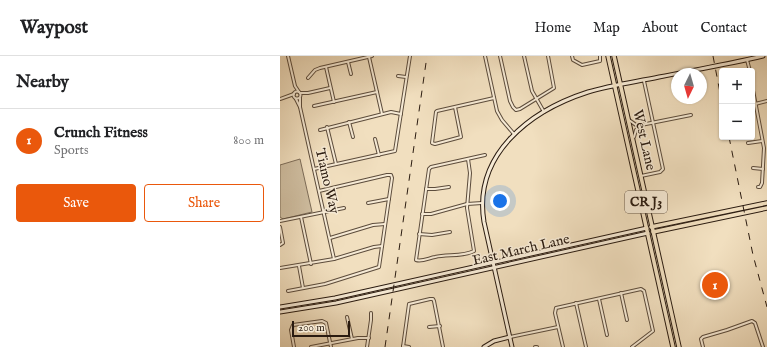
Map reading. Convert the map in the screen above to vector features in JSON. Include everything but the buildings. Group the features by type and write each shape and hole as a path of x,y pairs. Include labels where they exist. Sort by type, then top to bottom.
{"main road":[{"name":"West Lane","path":"608,56 674,347"},
{"name":"West Lane","path":"614,56 679,347"},
{"path":"512,347 484,222 482,203 484,187 491,165 501,148 514,134 544,112 581,95 615,86 763,56"},
{"name":"East March Lane","path":"280,307 335,298 646,228 767,203"},
{"name":"East March Lane","path":"280,312 336,303 648,233 767,208"},
{"path":"484,347 494,341 510,337"}],"street":[{"path":"288,56 295,86 294,94"},
{"path":"308,78 315,70 370,56 382,114"},
{"path":"314,169 395,151 410,56"},
{"path":"485,56 494,98 500,117 514,134"},
{"path":"500,56 510,101 514,110 518,110 554,88 548,56"},
{"path":"524,56 531,86 544,112"},
{"path":"572,56 573,60 582,65 600,61 600,56"},
{"path":"748,60 749,68"},
{"path":"348,62 351,74"},
{"path":"326,67 334,102"},
{"path":"398,76 406,77"},
{"path":"641,176 660,172 663,169 644,81"},
{"path":"295,86 299,92"},
{"path":"280,99 300,97 308,93 330,88"},
{"path":"286,98 296,92 308,93"},
{"name":"Tiamo Way","path":"299,92 300,107 334,259"},
{"path":"314,106 377,92"},
{"name":"Tiamo Way","path":"294,94 300,107"},
{"path":"455,107 461,137 432,143 436,112 455,107 494,98"},
{"path":"758,187 762,185 763,141 755,104 767,101"},
{"path":"320,130 391,112 401,114"},
{"path":"628,119 636,125 641,125 691,115"},
{"path":"349,122 352,136"},
{"path":"633,143 636,130 641,125"},
{"path":"327,127 336,164"},
{"path":"376,139 379,154"},
{"path":"748,143 763,141"},
{"path":"468,159 470,173 466,204 468,222 474,248 473,252 436,256 418,261 415,258 430,168 468,159 485,155"},
{"path":"752,168 763,169"},
{"path":"288,291 334,282 378,268 392,178 391,175 319,191"},
{"path":"762,175 766,176"},
{"path":"426,189 449,187"},
{"path":"368,204 389,199"},
{"path":"422,214 431,214 466,204 482,203"},
{"path":"280,221 344,208"},
{"path":"301,216 311,264"},
{"path":"330,238 376,224 385,224"},
{"path":"280,227 283,241 283,244 280,245"},
{"path":"419,234 432,235 450,232"},
{"path":"280,268 311,264 382,246"},
{"path":"299,266 303,288"},
{"path":"563,347 555,310 558,307 641,289 644,291 653,329 652,332 632,347"},
{"path":"621,293 627,320"},
{"path":"410,347 403,347 409,304 433,299 440,326 443,347"},
{"path":"599,299 607,335"},
{"path":"576,303 586,347"},
{"path":"367,347 371,313"},
{"path":"347,317 352,339"},
{"path":"294,347 292,326 322,321 324,322 331,347"},
{"path":"703,347 702,337 753,321 763,347"},
{"path":"429,327 440,326"},
{"path":"510,337 558,327"},
{"path":"311,347 358,338 368,338"}],"shaded area":[{"path":"300,159 312,212 283,219 280,217 280,165"}],"railway":[{"path":"385,347 427,56"},
{"path":"713,56 719,87"},
{"path":"730,140 753,255 767,307"}],"place":[{"name":"Crunch Fitness","path":"715,285"}]}
